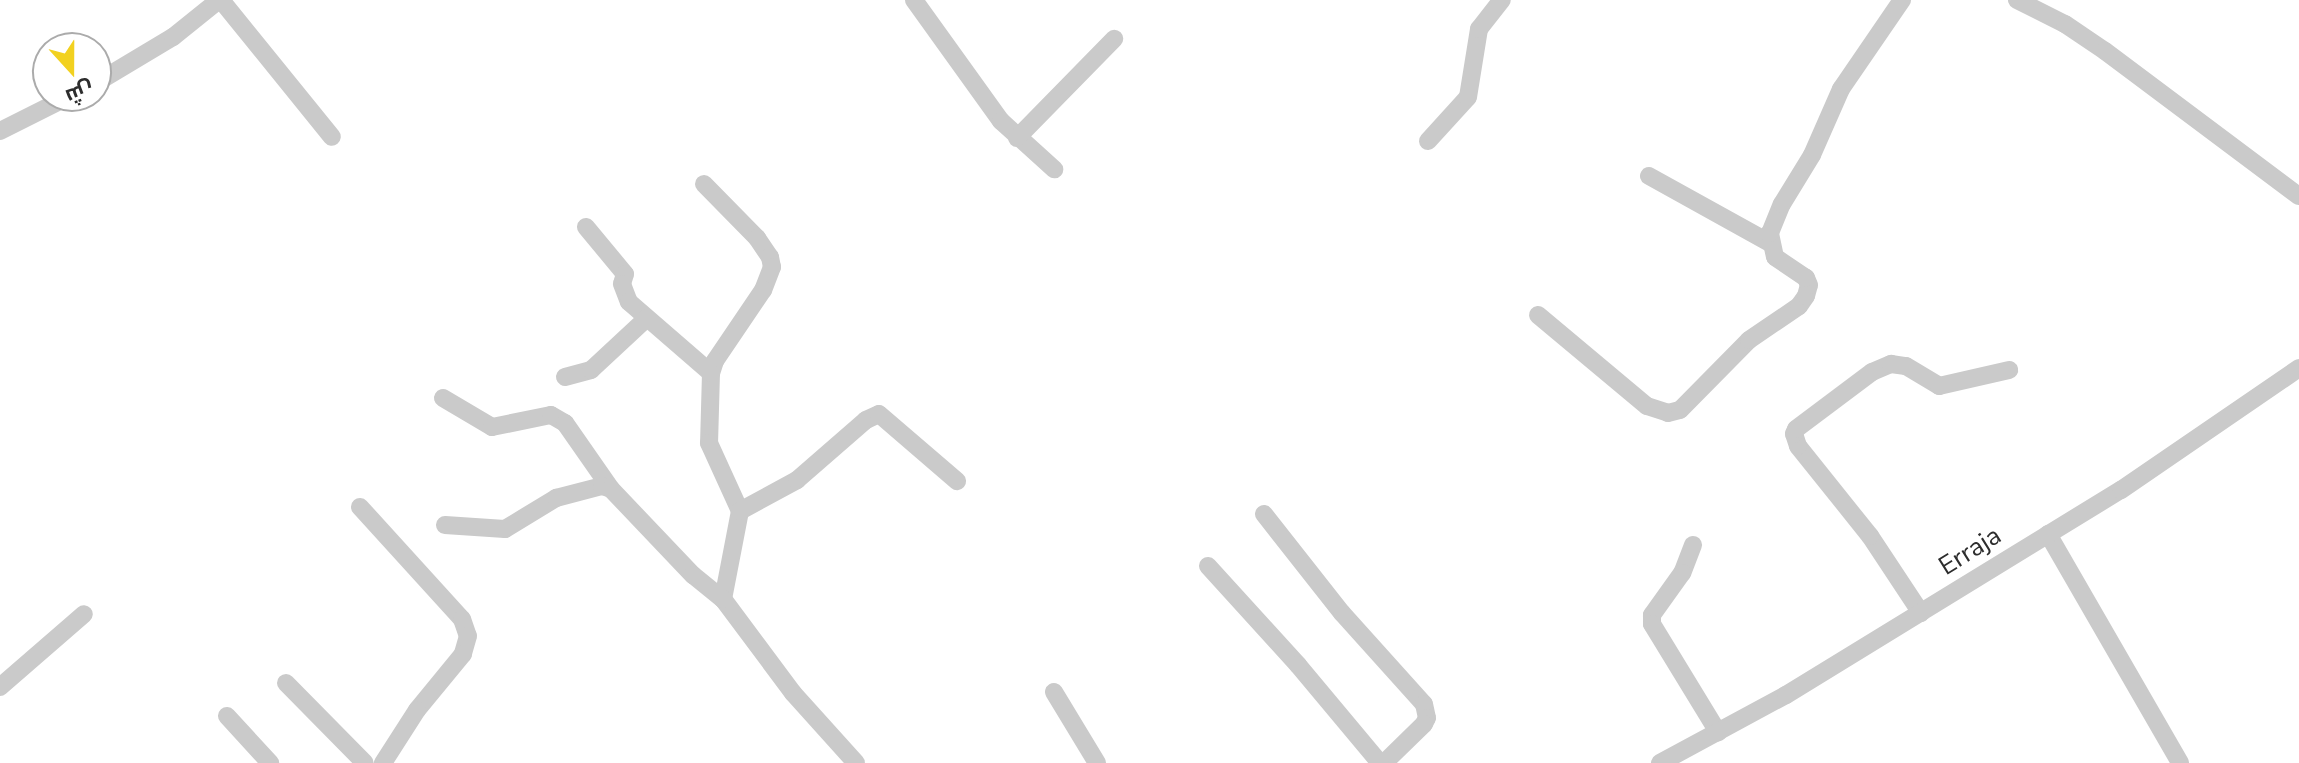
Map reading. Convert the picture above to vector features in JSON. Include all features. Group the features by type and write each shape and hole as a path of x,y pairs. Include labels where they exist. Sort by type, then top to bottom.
{"street":[{"path":"914,0 1017,138 1054,169"},
{"path":"1428,141 1468,97 1479,29 1502,0"},
{"path":"1538,315 1647,406 1668,413 1680,410 1749,340 1799,306 1806,296 1809,285 1806,278 1775,257 1770,243 1782,204 1812,155 1841,89 1902,0"},
{"path":"2019,0 2065,24 2105,51 2299,196"},
{"path":"112,74 150,52 212,2 332,137"},
{"path":"1017,138 1114,39"},
{"path":"0,131 38,112"},
{"path":"1649,176 1770,243"},
{"path":"704,184 757,238 770,257 772,267 763,290 715,361 711,373 709,443 740,511 723,599"},
{"path":"586,227 625,274 622,284 629,302 711,373"},
{"path":"565,377 591,370 647,318"},
{"path":"1921,613 1870,536 1798,446 1794,434 1796,429 1872,372 1891,364 1906,366 1939,386 2009,370"},
{"name":"Erraja","path":"1660,763 1921,613 2200,438 2299,368"},
{"path":"443,398 492,427 551,415 565,423 611,489 684,567 723,599 793,693 856,763"},
{"path":"740,511 758,504 797,480 866,420 879,414 957,481"},
{"path":"445,525 505,529 556,498 592,487 611,489"},
{"path":"360,507 462,619 468,636 463,654 417,710 383,763"},
{"path":"1208,566 1382,763 1424,724 1427,718 1424,704 1342,613 1264,514"},
{"path":"2048,534 2180,763"},
{"path":"1693,545 1682,573 1652,615 1652,624 1718,732"},
{"path":"0,687 84,614"},
{"path":"286,683 365,763"},
{"path":"1054,692 1097,763"},
{"path":"227,716 270,763"}]}
